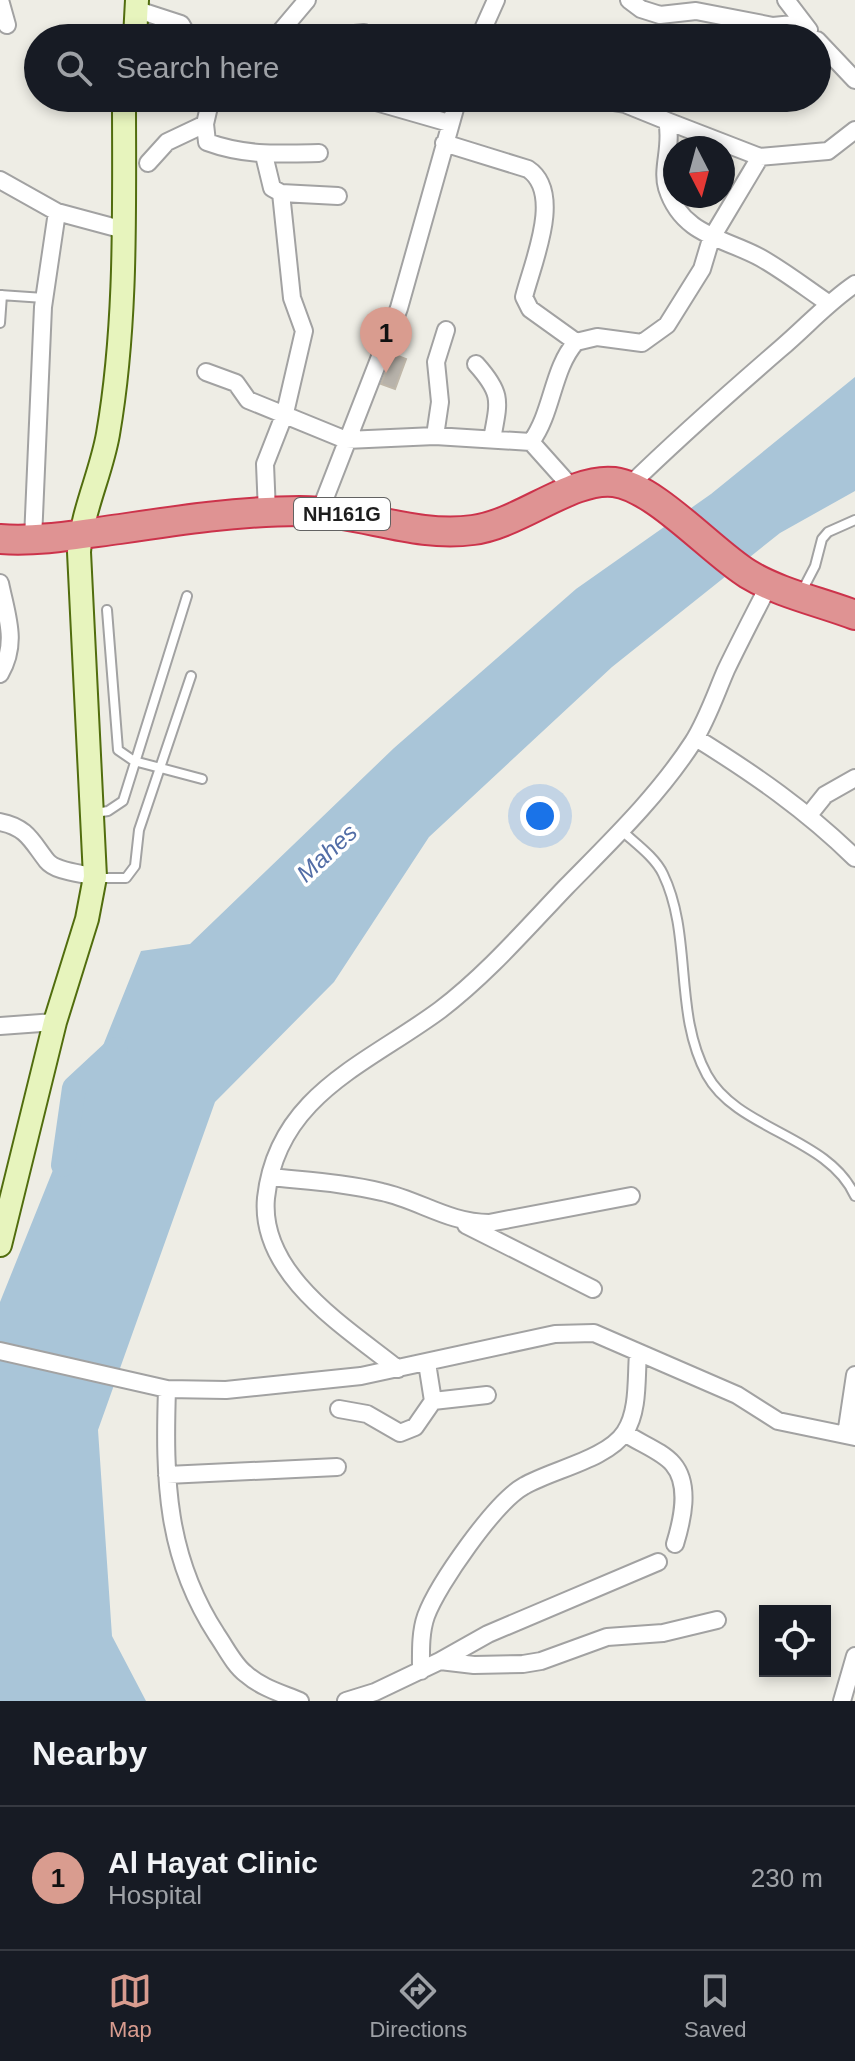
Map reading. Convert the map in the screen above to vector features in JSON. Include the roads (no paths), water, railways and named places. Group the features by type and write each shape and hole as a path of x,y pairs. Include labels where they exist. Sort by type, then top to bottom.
{"highway":[{"name":"NH161G","path":"0,539 81,534 197,517 320,511 372,519 408,530 458,532 480,529 524,515 573,489 603,482 628,487 667,510 759,578 855,615"}],"street":[{"path":"0,0 7,25"},
{"path":"288,24 307,0"},
{"path":"485,24 496,0"},
{"path":"629,0 641,9 660,15 696,11 763,24"},
{"path":"786,0 803,23"},
{"path":"138,5 181,24"},
{"path":"793,24 803,23"},
{"path":"831,55 855,80"},
{"path":"0,1245 55,1022 87,919 95,877 79,566 81,534 108,435 124,230 124,112"},
{"path":"208,112 205,124 207,142 232,151 264,155 319,153"},
{"path":"411,112 449,123"},
{"path":"320,511 399,308 453,112"},
{"path":"645,112 760,157 828,151 855,130"},
{"path":"667,121 671,138 666,183 674,205 711,239 760,257 828,303"},
{"path":"148,163 167,142 205,124"},
{"path":"444,143 528,169 538,175 544,224 524,297 530,309 576,342"},
{"path":"264,155 272,188 281,193 338,196"},
{"path":"531,442 546,417 564,361 576,342 597,337 642,343 667,325 702,269 711,239 760,157"},
{"path":"0,163 5,183 57,212 124,230"},
{"path":"267,512 265,464 285,413 304,331 292,298 281,193"},
{"path":"33,539 44,298 57,212"},
{"path":"628,487 828,303 855,284"},
{"path":"435,436 440,402 436,362 446,330"},
{"path":"476,364 499,395 492,439"},
{"path":"206,372 236,383 248,400 346,440 435,436 531,442 573,489"},
{"path":"398,1369 324,1309 286,1265 267,1219 270,1177 291,1127 317,1094 441,1009 485,972 660,790 696,738 759,578"},
{"path":"0,583 10,630 0,674"},
{"path":"696,738 763,779 809,815 855,858"},
{"path":"809,815 825,795 855,778"},
{"path":"0,822 14,826 36,841 47,861 56,867 95,877"},
{"path":"0,1026 55,1022"},
{"path":"270,1177 385,1192 452,1219 593,1289"},
{"path":"452,1219 489,1223 631,1196"},
{"path":"0,1351 167,1389 266,1387 398,1369 574,1332 594,1333 737,1395 778,1421 850,1436 855,1375"},
{"path":"421,1671 426,1617 452,1568 506,1501 523,1486 590,1456 625,1433 633,1412 638,1354"},
{"path":"339,1409 367,1414 400,1433 415,1427 433,1401 427,1363"},
{"path":"167,1389 167,1475 176,1549 205,1617 243,1672 262,1687 300,1701"},
{"path":"433,1401 487,1395"},
{"path":"625,1433 673,1464 677,1472 683,1509 675,1544"},
{"path":"167,1475 337,1467"},
{"path":"346,1701 375,1692 488,1634 658,1562"},
{"path":"440,1661 474,1665 523,1664 541,1661 607,1637 663,1633 717,1620"},
{"path":"842,1701 855,1656"}],"lane":[{"path":"0,323 1,295 44,298"},
{"path":"800,594 828,532 855,520"},
{"path":"94,813 108,811 123,801 187,596"},
{"path":"107,610 115,743 122,755 134,761 202,779"},
{"path":"95,877 117,881 132,872 139,830 191,676"},
{"path":"621,830 662,871 670,894 692,1034 706,1074 725,1097 838,1169 855,1196"}],"water":[{"path":"855,377 855,491 780,533 612,667 429,837 334,982 215,1102 98,1430 112,1636 146,1701 0,1701 0,1302 141,951 190,944 394,748 576,589 711,494"}],"waterway":[{"name":"Mahes","path":"63,1165 74,1088 116,1049"}],"place":[{"name":"Al Hayat Clinic","path":"386,373"}]}
